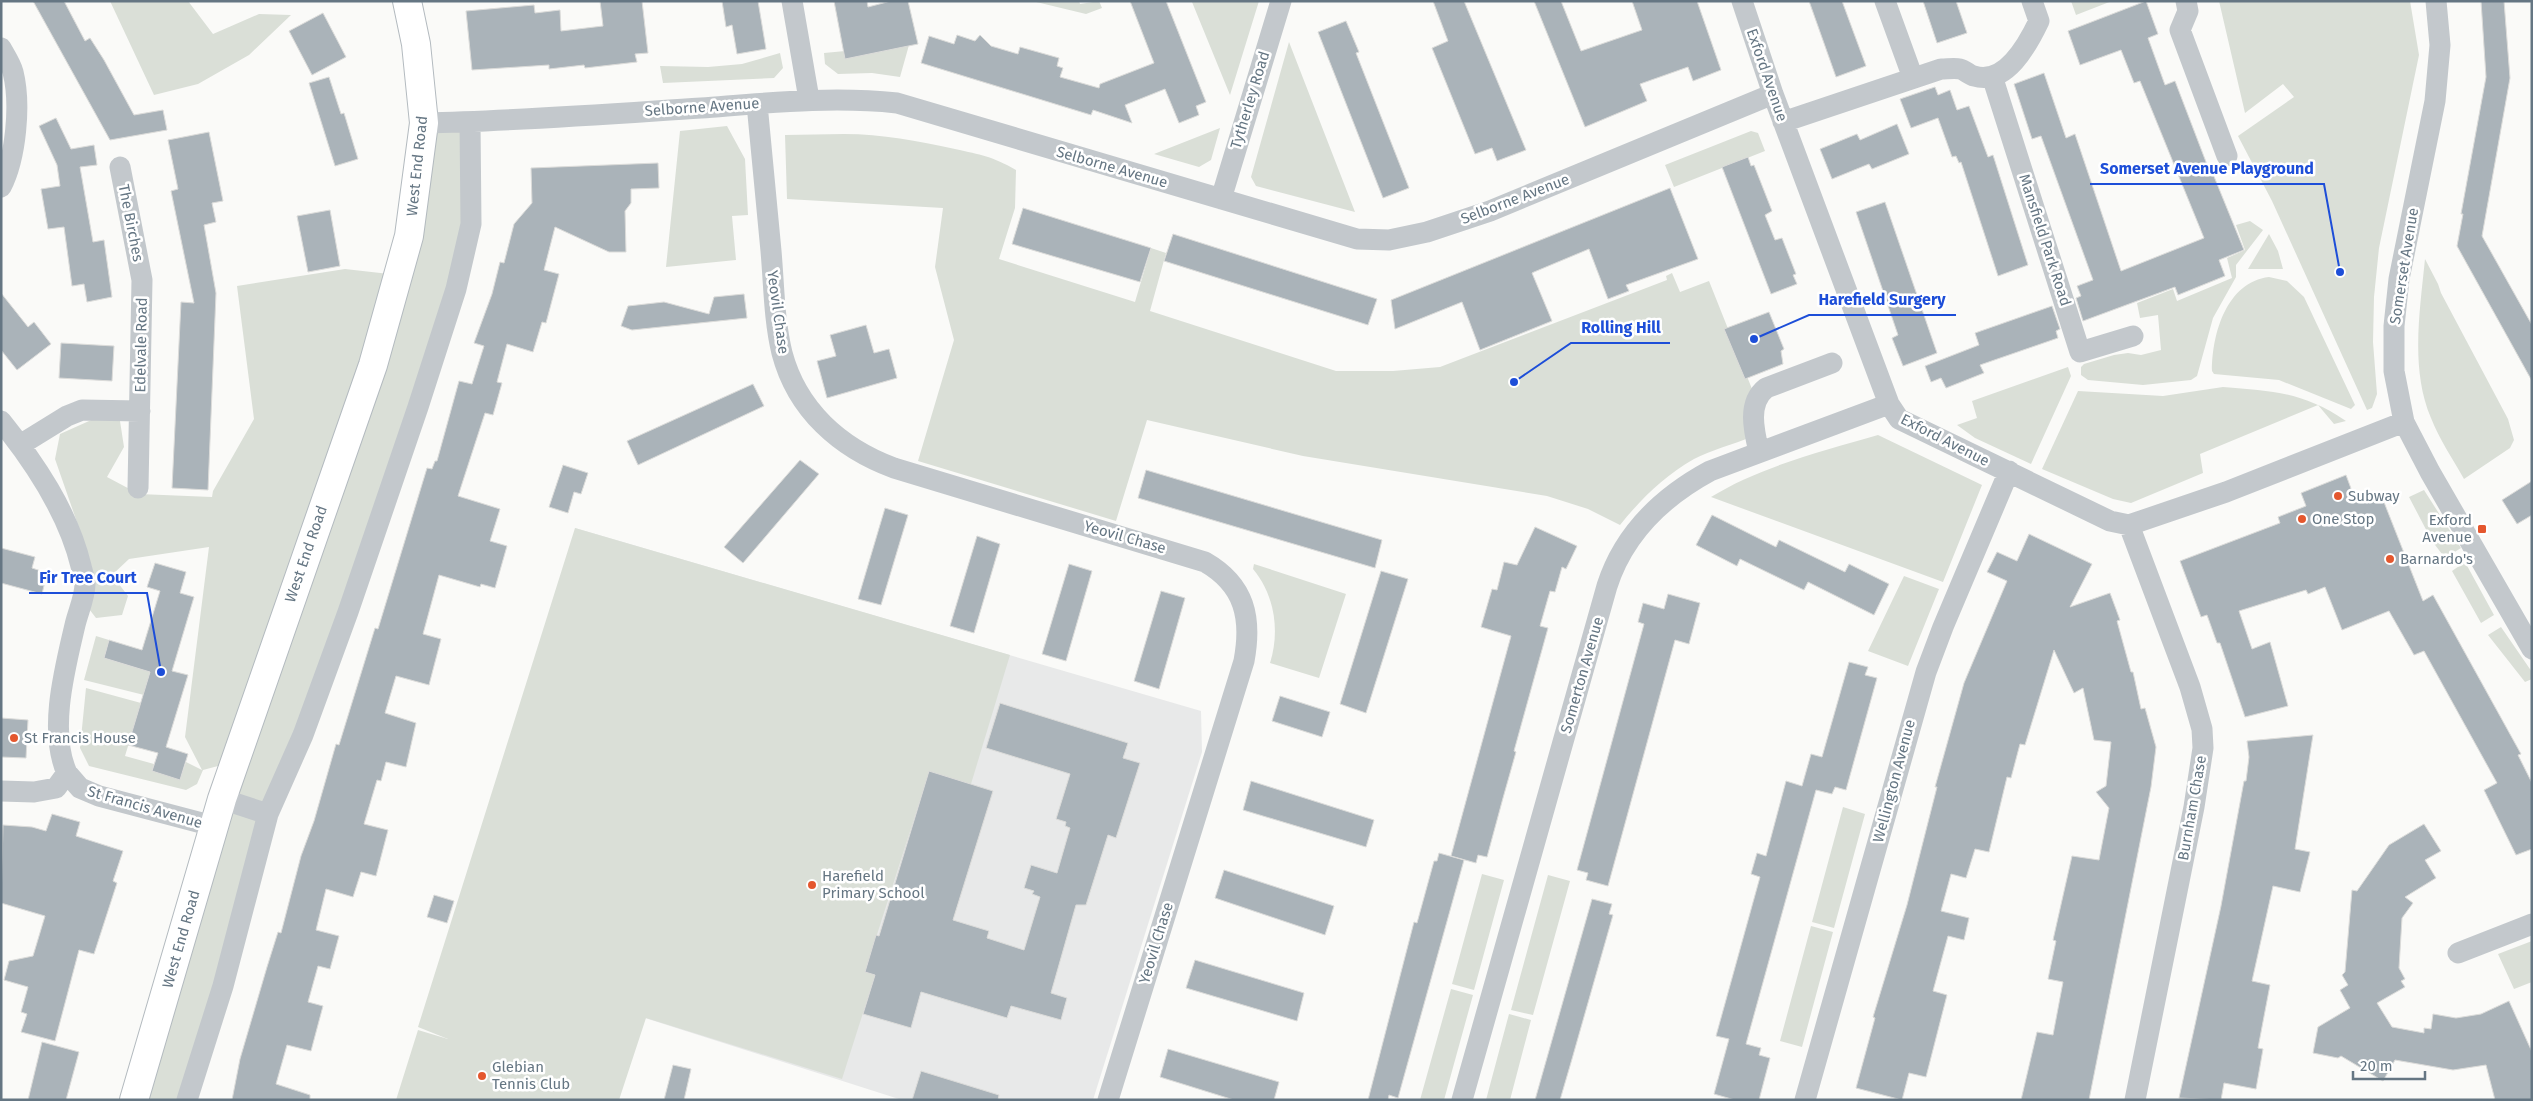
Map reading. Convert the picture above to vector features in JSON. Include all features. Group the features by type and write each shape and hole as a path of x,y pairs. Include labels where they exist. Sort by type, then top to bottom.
{"street":[{"name":"West End Road","path":"134,1100 213,826 373,365 409,236 424,123 416,44 407,1"},
{"path":"792,1 808,99"},
{"name":"Tytherley Road","path":"1221,199 1281,1"},
{"name":"Exford Avenue","path":"1742,1 1783,122 1889,404 1899,419 2110,521 2129,525"},
{"path":"1885,1 1913,78"},
{"path":"1783,122 1941,69 1960,69 1975,77 1992,76 2012,65 2027,46 2039,21 2032,1"},
{"path":"2186,1 2188,11 2180,30 2227,156"},
{"name":"Somerset Avenue","path":"2436,1 2440,45 2435,101 2399,279 2394,326 2394,371 2404,422 2430,472 2532,649"},
{"path":"1,48 13,72 17,121 9,172 1,187"},
{"name":"Mansfield Park Road","path":"1992,76 2080,352 2133,336"},
{"name":"Selborne Avenue","path":"424,123 470,122 757,104 808,99 865,100 897,103 1357,239 1389,240 1427,232 1490,211 1773,94"},
{"name":"Yeovil Chase","path":"757,104 782,353 802,398 826,427 839,440 872,459 1196,558 1225,576 1240,598 1247,623 1244,662 1108,1100"},
{"path":"188,1100 223,986 268,814 303,735 348,612 456,289 471,224 470,122"},
{"name":"The Birches","path":"120,167 142,280"},
{"name":"Edelvale Road","path":"138,488 142,280"},
{"path":"1759,452 1754,428 1754,410 1760,394 1766,388 1832,364"},
{"name":"Somerton Avenue","path":"1462,1100 1606,591 1614,568 1639,525 1670,496 1710,471 1889,404"},
{"name":"Edelvale Road","path":"20,445 67,416 82,410 140,411"},
{"path":"1,421 20,445 53,496 78,552 85,584 63,679 59,727 60,757 67,773 56,788 34,792 1,791"},
{"path":"2129,525 2234,489 2404,422"},
{"name":"Wellington Avenue","path":"1805,1100 1926,672 2008,471"},
{"name":"Burnham Chase","path":"2129,525 2190,687 2202,729 2203,748 2194,807 2135,1100"},
{"name":"St Francis Avenue","path":"67,773 80,788 99,796 213,826"},
{"path":"222,799 268,814"},
{"path":"2458,953 2532,924"}],"shaded area":[{"path":"110,1 188,1 213,34 259,14 291,15 249,55 198,84 154,95"},
{"path":"1032,1 1079,1 1080,4 1099,1 1102,8 1086,14"},
{"path":"1259,1 1230,95 1192,2"},
{"path":"2071,1 2112,1 2076,15"},
{"path":"2219,1 2410,1 2419,55 2379,248 2374,297 2373,342 2377,394 2372,408 2367,410 2272,201 2238,136 2294,97 2283,84 2245,113"},
{"path":"1289,42 1355,212 1256,186 1251,177"},
{"path":"909,45 900,77 872,73 838,74 825,64 824,53"},
{"path":"780,53 783,68 774,78 663,83 660,66 708,67 742,64"},
{"path":"470,122 471,224 303,735 187,1100 134,1100 233,762 203,770 197,784 186,790 89,766 80,748 86,688 141,703 125,756 154,764 152,771 180,779 186,762 202,770 185,737 209,547 129,559 112,575 128,596 122,615 96,618 86,605 79,528 55,459 60,434 98,417 120,421 124,447 107,477 139,494 212,497 213,491 254,419 237,286 345,269 398,275 424,123"},
{"path":"727,126 745,159 748,215 732,216 736,260 666,267 680,131"},
{"path":"1220,128 1211,160 1199,167 1154,154"},
{"path":"1751,131 1758,133 1765,151 1674,187 1665,165"},
{"path":"844,134 886,137 955,149 993,159 1016,170 1015,208 999,259 1135,302 1151,248 1166,253 1150,311 1336,371 1393,371 1440,367 1667,280 1666,276 1672,273 1680,292 1709,281 1754,394 1752,437 1708,453 1683,466 1654,489 1620,525 1588,509 1547,496 1303,456 1147,420 1116,521 918,461 954,340 935,267 943,208 787,199 785,135"},
{"path":"2250,221 2263,230 2236,265 2236,277 2213,318 2197,376 2191,380 2143,385 2088,380 2081,375 2081,367 2084,364 2114,355 2128,353 2141,355 2161,350 2158,315 2140,318 2137,303 2173,289 2177,301 2232,278 2227,258 2245,250 2236,225"},
{"path":"2269,234 2278,251 2283,269 2248,269"},
{"path":"2425,259 2508,419 2514,440 2510,448 2464,479 2434,426 2420,380 2418,339"},
{"path":"2269,277 2287,281 2304,297 2355,405 2351,409 2279,380 2214,374 2212,371 2215,341 2225,312 2242,288 2254,281"},
{"path":"2068,367 2071,376 2031,464 1975,438 1957,425 1977,418 1972,401"},
{"path":"2223,387 2273,392 2318,405 2200,454 2203,473 2131,503 2113,499 2042,469 2078,391 2163,396"},
{"path":"2318,405 2330,411 2346,421 2334,424"},
{"path":"1878,435 1982,485 1943,582 1711,497 1770,468"},
{"path":"2424,490 2461,548 2445,558 2432,541 2409,497"},
{"name":"Harefield Primary School","path":"575,528 1201,711 1202,752 1093,1100 902,1100 645,1018"},
{"name":"Harefield Primary School","path":"575,528 1010,655 971,784 929,772 865,972 875,975 842,1079 646,1018 619,1100 396,1100 418,1030 448,1039 418,1027"},
{"path":"2465,562 2494,615 2481,623 2452,571"},
{"path":"1254,564 1346,594 1319,678 1270,663 1275,639 1274,614 1266,590 1253,569"},
{"path":"1904,576 1939,589 1908,666 1868,651"},
{"path":"2501,627 2532,672 2532,679 2525,682 2488,635"},
{"path":"96,636 109,640 104,658 150,672 144,695 84,680"},
{"path":"1843,807 1865,814 1834,928 1812,922"},
{"path":"1482,874 1504,880 1474,990 1452,984"},
{"path":"1548,875 1570,881 1533,1015 1511,1010"},
{"path":"1811,926 1833,932 1802,1047 1780,1041"},
{"path":"2532,941 2532,982 2514,989 2498,954"},
{"path":"1451,989 1473,995 1444,1100 1420,1100"},
{"path":"1509,1014 1531,1020 1510,1100 1486,1100"}],"building":[{"path":"33,1 64,1 85,41 90,38 104,60 134,115 163,110 167,130 110,140"},
{"path":"600,1 642,1 648,53 635,54 637,62 585,68 584,65 549,69 549,65 472,70 466,11 534,5 535,13 560,10 561,31 603,26"},
{"path":"722,1 758,1 766,49 737,54 732,25 726,27"},
{"path":"834,1 867,1 868,7 891,1 908,1 918,44 845,59"},
{"path":"1130,1 1166,1 1206,102 1196,106 1199,115 1179,123 1165,89 1125,105 1132,123 1093,110 1091,115 921,63 929,36 954,44 957,35 975,41 980,35 991,46 1018,54 1020,47 1059,58 1057,66 1063,68 1060,77 1099,88 1100,84 1154,63"},
{"path":"1433,1 1464,1 1526,150 1497,161 1492,148 1475,154 1432,48 1448,41"},
{"path":"1534,1 1561,1 1581,51 1642,30 1632,1 1697,1 1721,70 1693,81 1688,67 1640,84 1647,101 1585,127"},
{"path":"1809,1 1842,1 1866,66 1836,77"},
{"path":"1923,1 1956,1 1967,33 1937,43"},
{"path":"2146,1 2158,34 2148,38 2165,85 2175,81 2211,175 2213,174 2244,250 2219,260 2225,276 2178,295 2175,287 2083,321 2076,298 2081,296 2077,286 2093,280 2041,136 2032,139 2014,84 2044,73 2066,138 2075,134 2121,271 2204,238 2140,81 2134,83 2121,50 2080,65 2068,31"},
{"path":"2481,1 2504,1 2510,78 2482,236 2532,325 2532,381 2457,246 2486,77"},
{"path":"323,13 346,57 312,75 289,31"},
{"path":"1346,21 1359,52 1356,53 1409,188 1383,198 1318,32"},
{"path":"329,77 341,114 344,113 358,159 335,166 309,83"},
{"path":"1935,87 1938,95 1950,90 1957,110 1969,106 1988,157 1993,155 2028,265 1998,276 1961,162 1959,163 1956,156 1952,157 1938,118 1911,128 1900,99"},
{"path":"56,118 71,149 94,145 97,165 80,167 93,242 104,240 112,297 87,302 84,284 72,286 64,227 48,229 41,189 60,186 57,165 39,126"},
{"path":"1897,124 1909,154 1872,169 1869,164 1832,179 1820,149 1857,134 1860,140"},
{"path":"209,132 223,201 212,203 216,222 204,225 216,293 208,490 172,488 181,302 194,303 171,191 178,189 168,140"},
{"path":"1748,157 1751,166 1754,165 1772,211 1765,215 1775,240 1782,238 1796,274 1793,275 1797,284 1771,294 1722,167"},
{"path":"658,163 659,188 631,189 631,203 625,211 626,252 609,252 555,227 544,270 559,274 546,323 542,322 533,352 507,344 497,382 502,383 493,415 485,413 458,496 500,509 490,541 507,546 495,588 481,584 480,587 439,575 423,634 441,639 429,685 396,676 385,713 416,723 406,767 386,762 381,781 377,780 364,824 388,830 376,876 361,872 353,897 326,889 316,930 339,936 330,969 318,966 308,1002 323,1006 311,1051 287,1045 276,1084 310,1095 310,1100 232,1100 240,1059 278,932 281,933 301,856 314,821 336,744 339,745 375,628 378,629 427,468 432,469 435,461 437,461 459,381 472,384 484,346 474,343 492,294 500,262 504,263 514,224 532,203 531,168"},
{"path":"1670,188 1698,259 1626,285 1629,291 1608,299 1589,249 1532,273 1552,321 1480,350 1462,302 1395,329 1391,300"},
{"path":"1885,202 1937,353 1903,366 1892,338 1898,335 1856,212"},
{"path":"1023,208 1151,248 1140,282 1012,244"},
{"path":"330,210 340,266 308,272 297,216"},
{"path":"1173,234 1377,299 1368,325 1164,261"},
{"path":"1,293 28,327 34,322 51,344 17,370 1,350"},
{"path":"744,294 747,318 632,330 621,326 628,306 664,302 709,314 714,297"},
{"path":"2052,306 2060,329 2056,331 2058,338 1980,365 1984,373 1946,388 1941,378 1931,382 1925,366 1979,345 1975,333"},
{"path":"1769,312 1784,349 1781,351 1783,364 1745,379 1724,329"},
{"path":"866,325 874,353 889,349 897,378 827,398 817,361 836,356 830,335"},
{"path":"61,343 114,346 112,381 59,378"},
{"path":"753,384 764,406 638,465 627,441"},
{"path":"800,460 819,474 743,563 724,547"},
{"path":"563,465 588,473 581,494 574,492 568,513 549,507"},
{"path":"1146,470 1382,540 1375,568 1138,498"},
{"path":"2346,475 2356,502 2380,492 2423,601 2433,595 2521,754 2518,755 2532,783 2532,849 2516,855 2484,790 2497,783 2424,651 2414,655 2389,611 2342,630 2325,587 2308,594 2306,590 2239,611 2252,649 2270,642 2288,706 2245,717 2220,643 2217,643 2207,615 2201,617 2180,561 2280,523 2278,517 2306,506 2301,493"},
{"path":"2532,481 2532,515 2517,524 2502,500"},
{"path":"885,508 908,515 881,605 858,599"},
{"path":"1712,515 1776,547 1779,540 1845,572 1849,564 1889,584 1874,615 1808,582 1804,590 1740,559 1737,566 1696,545"},
{"path":"1535,527 1577,546 1566,569 1562,567 1555,592 1550,591 1540,626 1548,628 1514,751 1516,752 1487,857 1478,855 1476,863 1451,856 1511,636 1481,627 1492,589 1497,590 1504,562 1517,565"},
{"path":"2029,534 2092,564 2070,607 2110,593 2120,620 2117,621 2131,672 2133,672 2141,709 2145,708 2156,747 2151,787 2089,1100 2021,1100 2037,1032 2053,1035 2063,982 2048,979 2056,941 2053,940 2072,856 2099,860 2109,808 2096,792 2106,786 2111,742 2094,740 2083,688 2074,693 2054,650 2025,745 2020,744 2011,778 2007,777 1989,852 1975,849 1966,878 1951,874 1941,911 1969,918 1964,940 1948,936 1933,991 1947,995 1926,1077 1909,1073 1902,1100 1856,1088 1875,1018 1873,1017 1907,905 1937,787 1935,787 1964,683 2007,581 1987,572 1997,552 2017,561"},
{"path":"977,536 1000,544 974,633 950,626"},
{"path":"1,548 35,557 32,568 47,573 42,594 1,583"},
{"path":"155,563 186,572 180,593 194,597 172,671 188,675 166,747 188,754 180,780 152,771 158,753 128,745 150,672 104,658 109,640 142,650 160,591 147,587"},
{"path":"1069,564 1092,571 1066,661 1042,654"},
{"path":"1381,571 1408,579 1366,713 1340,704"},
{"path":"1161,591 1185,598 1159,689 1134,681"},
{"path":"1668,594 1700,603 1689,644 1675,640 1608,886 1586,880 1588,873 1577,870 1644,624 1638,622 1643,603 1664,609"},
{"path":"1849,662 1868,667 1865,675 1877,678 1846,790 1835,787 1832,794 1816,790 1746,1044 1761,1048 1759,1055 1770,1058 1759,1100 1735,1100 1714,1094 1729,1039 1716,1036 1760,877 1751,874 1757,853 1766,856 1786,781 1802,786 1811,754 1822,757"},
{"path":"1280,696 1330,712 1322,737 1272,721"},
{"path":"1000,703 1128,743 1123,758 1140,763 1116,838 1108,835 1086,905 1076,905 1051,993 1067,998 1061,1020 1011,1006 1007,1018 921,992 911,1028 863,1014 875,975 865,972 876,935 879,936 929,771 993,791 953,920 989,931 987,938 1024,950 1040,897 1032,894 1034,891 1024,888 1031,865 1057,873 1070,828 1065,826 1066,822 1056,819 1070,774 986,748"},
{"name":"St Francis House","path":"1,718 28,720 26,758 1,757"},
{"path":"2313,735 2295,849 2310,852 2300,892 2273,886 2252,981 2270,985 2258,1048 2263,1049 2256,1089 2224,1083 2221,1100 2179,1098 2221,906 2244,781 2246,781 2249,757 2247,741"},
{"path":"1251,781 1374,820 1366,847 1243,810"},
{"path":"52,814 80,822 76,836 123,851 113,881 117,883 94,954 79,950 55,1041 21,1032 27,1014 21,1012 28,987 4,980 9,961 33,956 45,916 1,903 3,825 32,827 46,831"},
{"path":"2424,824 2441,851 2425,860 2436,878 2405,897 2413,903 2402,918 2399,968 2405,979 2401,981 2405,987 2377,1003 2392,1027 2424,1033 2424,1028 2431,1029 2433,1014 2456,1018 2481,1014 2509,1001 2532,1052 2532,1100 2495,1100 2486,1065 2453,1070 2395,1060 2383,1081 2341,1056 2338,1058 2313,1053 2318,1027 2350,1008 2340,990 2348,985 2342,975 2345,972 2352,890 2357,891 2389,845"},
{"path":"1439,853 1464,860 1398,1098 1389,1095 1388,1100 1368,1100 1414,922 1417,923 1434,861 1437,861"},
{"path":"1224,870 1334,906 1325,935 1215,898"},
{"path":"434,895 454,901 447,923 427,917"},
{"path":"1592,899 1612,904 1609,914 1613,915 1560,1100 1535,1100"},
{"path":"1195,960 1304,993 1297,1021 1186,988"},
{"path":"42,1042 79,1052 66,1100 28,1100"},
{"path":"1168,1049 1279,1082 1274,1100 1234,1100 1160,1077"},
{"path":"673,1065 691,1069 684,1100 664,1100"},
{"path":"921,1071 999,1095 998,1100 912,1100"}],"place":[{"name":"Somerset Avenue Playground","path":"2340,272"},
{"name":"Harefield Surgery","path":"1754,339"},
{"name":"Rolling Hill","path":"1514,382"},
{"name":"Subway","path":"2338,496"},
{"name":"One Stop","path":"2302,519"},
{"name":"Exford Avenue","path":"2482,529"},
{"name":"Barnardo's","path":"2390,559"},
{"name":"Fir Tree Court","path":"161,672"},
{"name":"St Francis House","path":"14,738"},
{"name":"Harefield Primary School","path":"812,885"},
{"name":"Glebian Tennis Club","path":"482,1076"}]}
